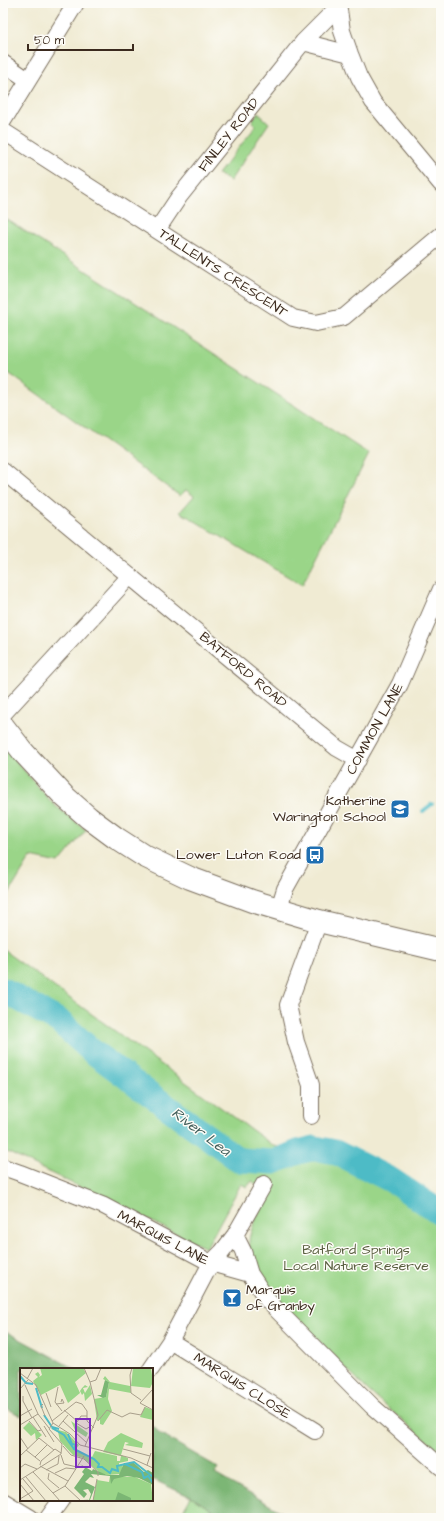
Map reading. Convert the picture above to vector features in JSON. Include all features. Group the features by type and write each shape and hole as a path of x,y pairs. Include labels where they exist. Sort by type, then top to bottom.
{"main road":[{"path":"3,726 24,753 64,796 89,818 144,856 190,878 252,901 319,920 441,950"}],"street":[{"path":"3,121 76,3"},
{"path":"338,5 342,31 350,54 359,77 373,102 441,184"},
{"name":"FINLEY ROAD","path":"157,230 180,197 303,42 338,5"},
{"path":"303,42 350,54"},
{"path":"3,63 28,80"},
{"name":"TALLENTS CRESCENT","path":"3,131 293,318 316,323 344,317 441,235"},
{"name":"BATFORD ROAD","path":"3,471 337,748 358,760"},
{"path":"3,714 130,576"},
{"name":"COMMON LANE","path":"279,908 285,889 400,684 441,589"},
{"path":"310,1116 311,1085 296,1042 288,1005 319,920"},
{"name":"MARQUIS LANE","path":"3,1167 104,1206 210,1264 250,1274"},
{"path":"152,1368 170,1341 210,1264 222,1252 235,1235 264,1184"},
{"path":"235,1235 243,1251 250,1274 268,1301 367,1402 441,1468"},
{"name":"MARQUIS CLOSE","path":"170,1341 315,1430"},
{"path":"3,1501 31,1518"},
{"path":"48,1518 60,1501"}],"green space":[{"path":"258,113 269,123 230,181 218,174 256,126 252,121"},
{"path":"3,217 369,454 302,585 180,512 194,496 186,490 180,496 3,369"},
{"path":"3,746 53,804 86,830 59,863 31,857 3,903"},
{"name":"Batford Springs Local Nature Reserve","path":"3,950 274,1146 298,1152 315,1148 335,1152 391,1180 441,1213 441,1452 370,1393 290,1311 263,1278 251,1255 249,1238 253,1225 268,1193 252,1181 247,1187 241,1184 206,1248 3,1150"},
{"path":"3,1330 73,1368 20,1368 20,1415 3,1406"},
{"path":"153,1426 160,1434 219,1468 215,1474 292,1518 225,1518 191,1497 153,1479"},
{"path":"191,1497 225,1518 179,1518"}],"waterway":[{"path":"423,811 432,804"},
{"name":"River Lea","path":"3,990 59,1021 93,1052 239,1160 274,1162 298,1152 315,1148 335,1152 391,1180 441,1213"}],"place":[{"name":"Katherine Warington School","path":"400,809"},
{"name":"Lower Luton Road","path":"315,855"},
{"name":"Marquis of Granby","path":"232,1298"}]}
